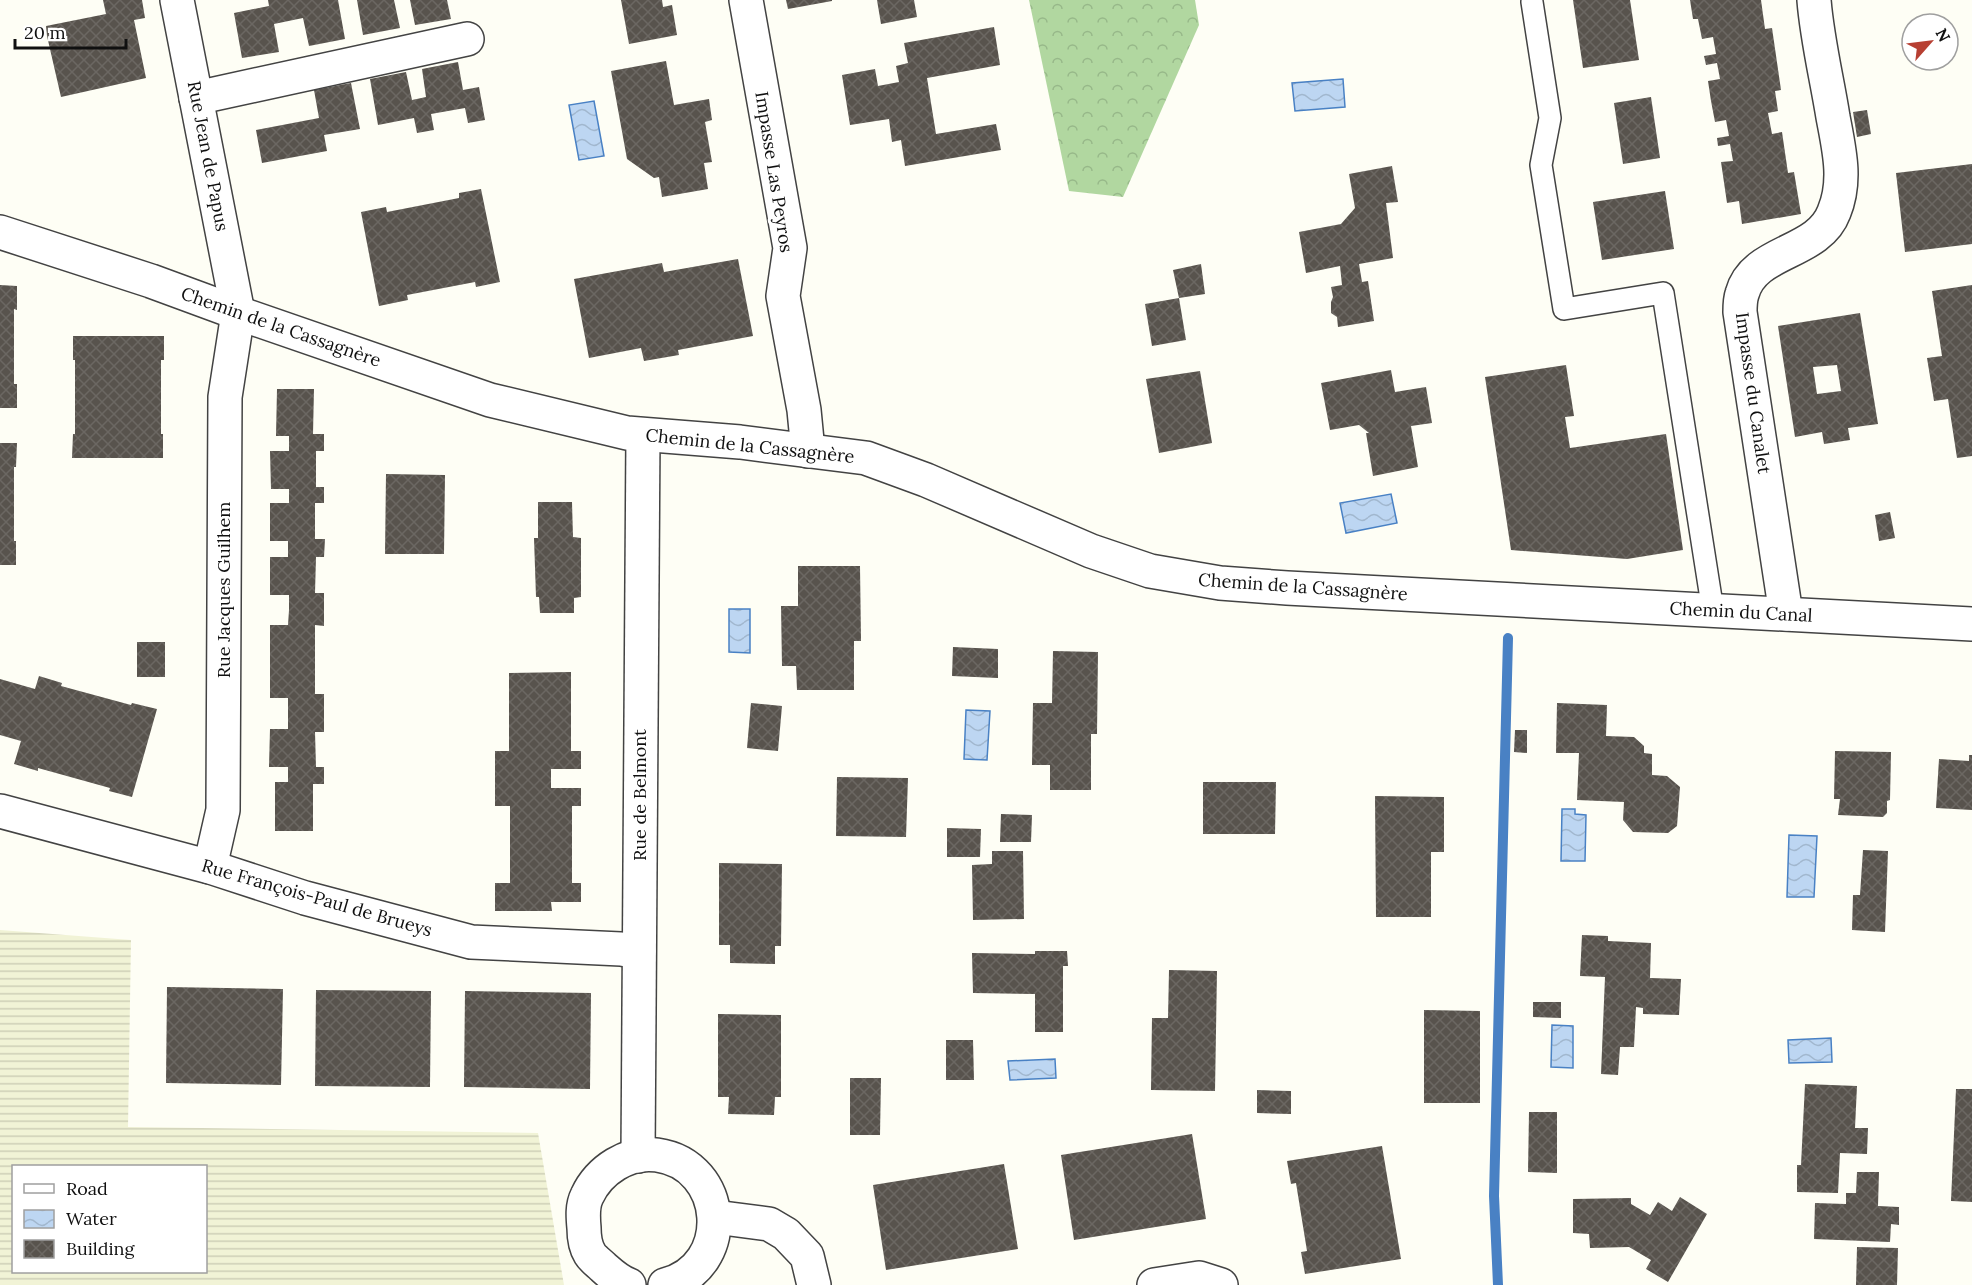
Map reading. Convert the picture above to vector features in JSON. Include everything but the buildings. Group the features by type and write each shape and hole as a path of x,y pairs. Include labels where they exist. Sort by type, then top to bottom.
{"street":[{"name":"Rue Jean de Papus","path":"177,0 238,313"},
{"name":"Impasse Las Peyros","path":"746,0 790,248 783,296 804,410 808,451"},
{"name":"Impasse du Canalet","path":"1786,614 1740,312 1742,294 1748,280 1756,270 1811,240 1825,227 1834,214 1838,200 1842,169 1813,1"},
{"path":"196,98 467,39"},
{"name":"Chemin de la Cassagnère","path":"0,232 151,281 490,400 627,433 740,442 866,458 926,480 1091,550 1150,571 1231,584 1509,600"},
{"name":"Rue Jacques Guilhem","path":"210,867 223,810 225,398 238,313"},
{"name":"Rue de Belmont","path":"638,1156 643,435"},
{"name":"Chemin du Canal","path":"1509,600 1972,624"},
{"name":"Rue François-Paul de Brueys","path":"0,811 210,867 305,898 471,942 621,949 639,952"},
{"path":"629,1285 618,1281 591,1256 585,1240 583,1211 587,1196 604,1172 626,1159 657,1155 678,1162 697,1176 710,1197 715,1216 715,1229 710,1248 702,1262 691,1273 676,1282 665,1285"},
{"path":"715,1216 769,1224 786,1234 807,1256 814,1285"},
{"path":"1154,1285 1199,1278 1221,1285"}],"lane":[{"path":"1532,2 1550,118 1541,165 1564,309 1663,293 1713,611"}],"green space":[{"path":"1029,0 1195,0 1199,25 1123,197 1069,191"},
{"path":"0,930 131,940 128,1127 538,1133 564,1285 0,1285"}],"water":[{"path":"1343,79 1345,107 1295,111 1292,83"},
{"path":"594,101 604,156 579,160 569,105"},
{"path":"1391,494 1397,523 1346,533 1340,503"},
{"path":"729,609 750,609 750,653 729,652"},
{"path":"966,710 990,711 987,760 964,759"},
{"path":"1562,809 1575,809 1575,814 1586,815 1585,861 1561,861"},
{"path":"1789,835 1817,836 1814,897 1787,897"},
{"path":"1552,1025 1573,1026 1573,1068 1551,1067"},
{"path":"1831,1038 1832,1062 1789,1063 1788,1040"},
{"path":"1055,1059 1056,1078 1010,1080 1008,1061"}],"waterway":[{"path":"1498,1285 1494,1196 1508,638"}]}
